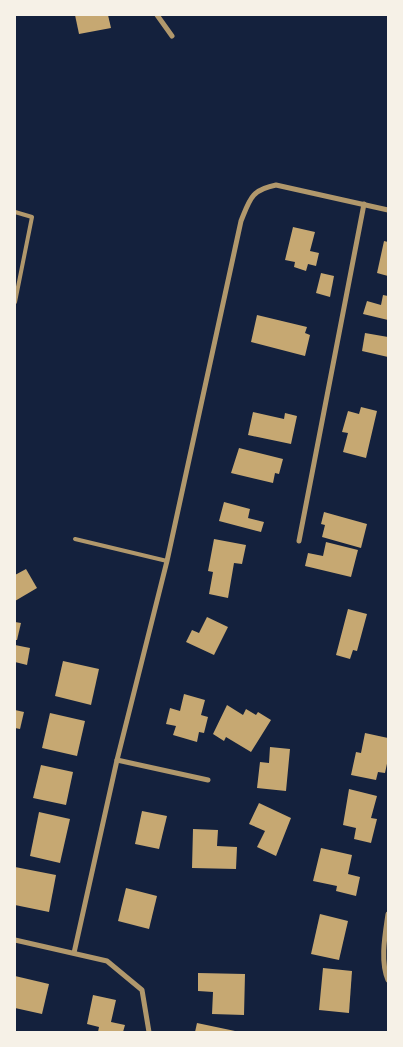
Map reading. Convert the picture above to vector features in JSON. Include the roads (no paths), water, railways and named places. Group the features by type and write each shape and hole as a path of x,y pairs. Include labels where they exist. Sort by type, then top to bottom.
{"street":[{"path":"157,15 172,36"},
{"path":"74,953 117,760 167,561 241,221 254,192 263,188 284,186 388,210"},
{"path":"299,541 364,204"},
{"path":"117,760 208,780"},
{"path":"388,914 384,942 385,974 388,980"},
{"path":"15,940 107,961 142,990 149,1032"}],"lane":[{"path":"15,212 32,217 15,302"},
{"path":"75,539 167,561"}]}
